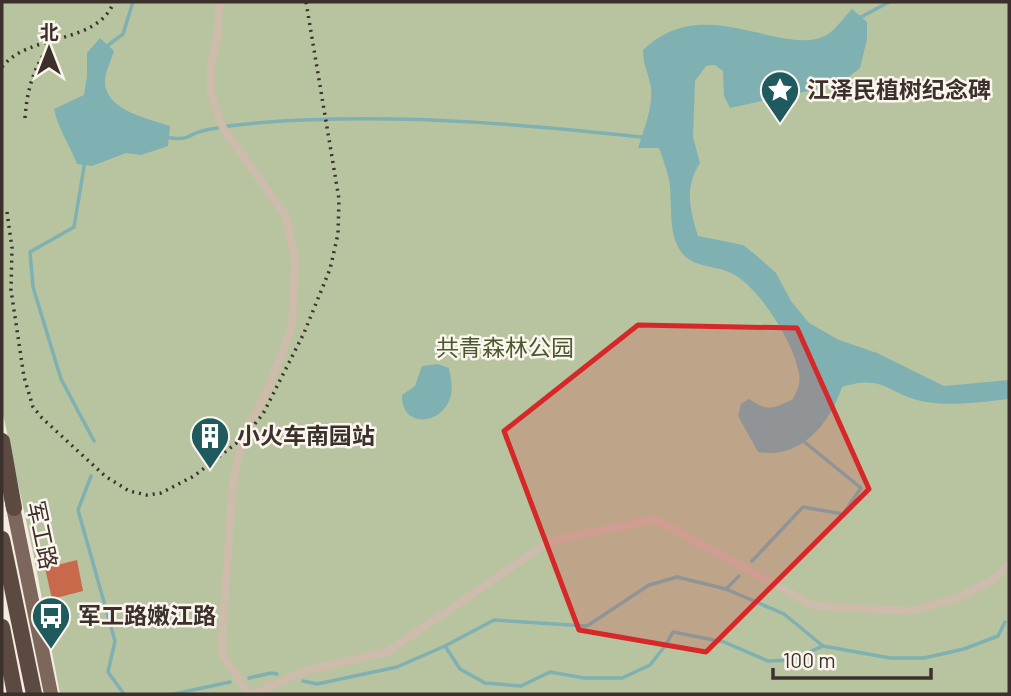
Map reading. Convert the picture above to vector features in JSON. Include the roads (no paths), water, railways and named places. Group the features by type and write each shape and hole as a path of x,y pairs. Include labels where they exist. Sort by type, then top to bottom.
{"highway":[{"path":"2,441 14,508"},
{"path":"2,538 34,694"},
{"path":"2,627 15,694"}],"main road":[{"name":"军工路","path":"2,467 14,508 51,694"}],"street":[{"path":"219,2 218,31 211,66 211,94 223,128 285,216 295,259 292,327 269,387 243,438 233,481 223,654 251,694 308,670 387,652 549,542 655,519 814,606 912,611 958,598 993,580 1009,564"}],"water":[{"path":"852,9 867,22 867,39 860,68 846,79 822,88 730,108 724,96 723,71 715,65 706,66 695,81 693,137 700,163 692,181 690,199 698,236 743,245 776,273 791,301 809,323 839,340 877,353 944,386 1009,380 1009,399 932,403 910,398 876,384 856,384 842,387 830,413 812,436 788,450 758,452 738,416 741,404 749,399 771,408 793,399 799,381 796,362 774,317 742,280 725,270 692,261 677,245 672,227 669,179 659,148 638,148 651,103 643,50 674,30 707,25 789,39 814,40 829,34"},
{"path":"100,38 114,51 105,82 112,100 130,112 170,126 168,146 141,155 126,153 92,166 77,164 54,109 84,95 87,53"},
{"path":"438,364 449,368 451,397 437,415 429,419 414,418 407,413 402,395 415,386 422,366"}],"waterway":[{"path":"107,46 123,34 133,2"},
{"path":"861,17 889,2"},
{"path":"166,137 185,138 206,130 256,123 348,119 474,122 641,137"},
{"path":"85,161 74,227 30,252 33,287 61,379 94,441"},
{"path":"752,561 803,507 843,514 861,488 802,440"},
{"path":"91,476 78,510 115,641 108,672 124,694"},
{"path":"303,681 317,684 397,667 494,620 587,626 649,585 677,577 726,589 739,576"},
{"path":"726,589 784,614 823,646"},
{"path":"445,646 460,669 485,683 521,686 550,672 584,678 622,678 650,665 673,632 724,642 768,661 791,660 823,646 890,658 924,658 964,649 998,636 1005,622"},
{"path":"249,678 277,674"},
{"path":"174,694 230,682"}],"railway":[{"path":"2,67 29,48 93,26 105,16 114,2"},
{"path":"7,212 12,248 11,290 24,377 33,407 105,476 129,491 147,495 161,493 194,476 243,438 263,414 304,333 330,269 338,234 339,199 306,2"},
{"path":"25,118 33,76 55,39"}],"place":[{"name":"江泽民植树纪念碑","path":"780,124"},
{"name":"小火车南园站","path":"210,470"},
{"name":"军工路嫩江路","path":"51,650"}],"park label":[{"name":"共青森林公园","path":"505,348"}]}
